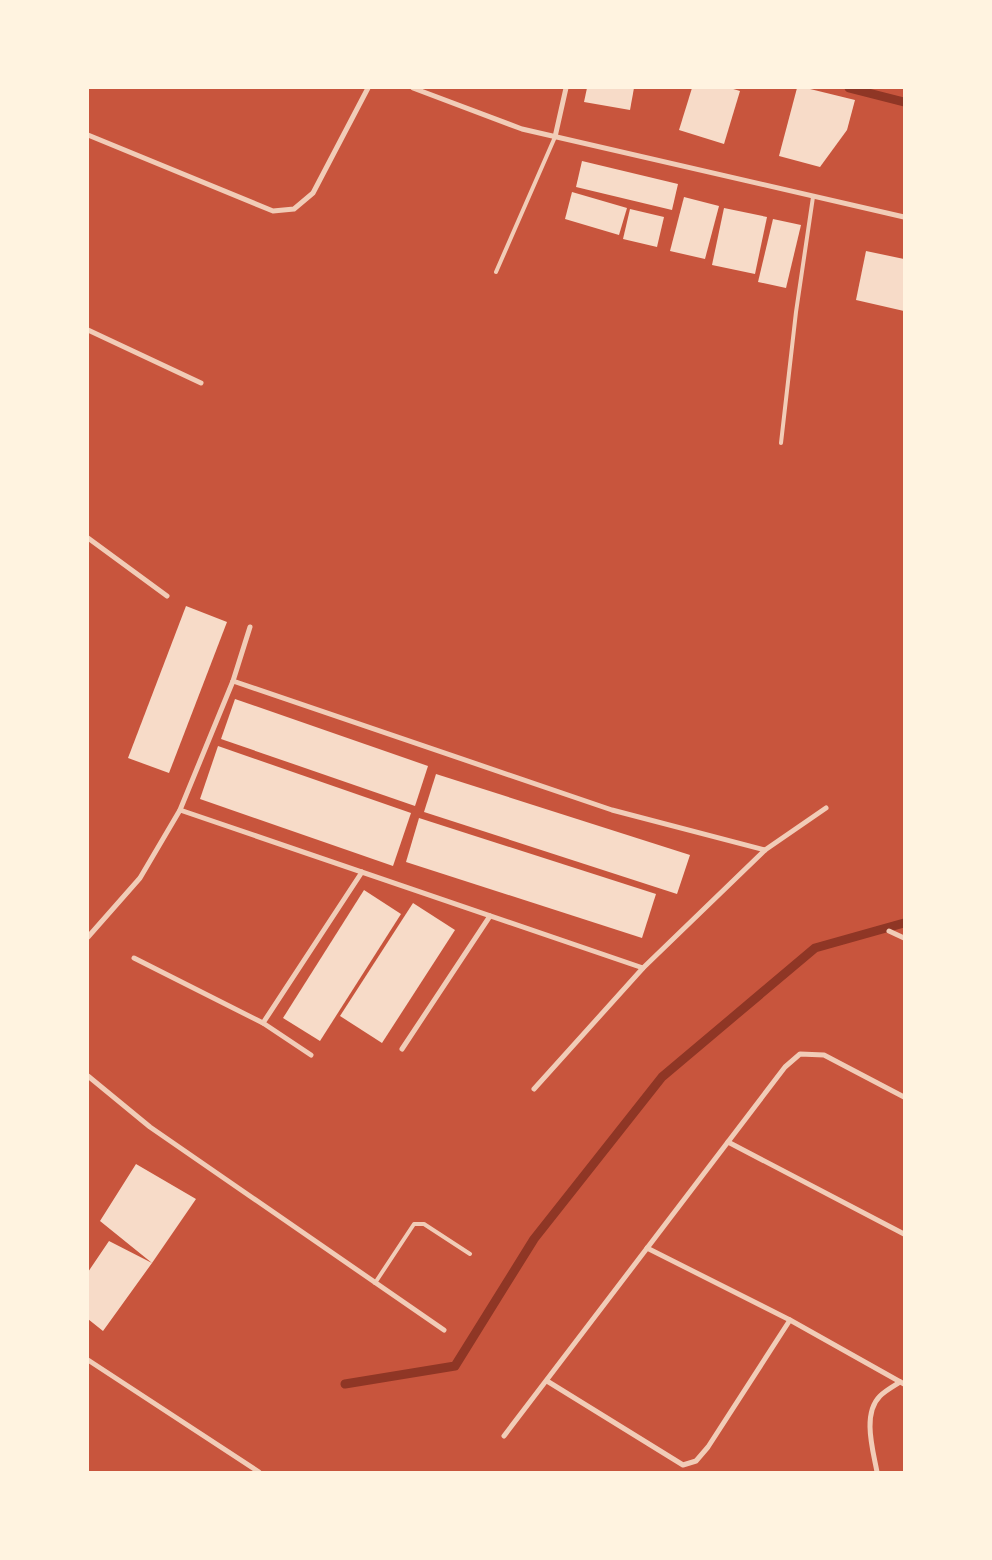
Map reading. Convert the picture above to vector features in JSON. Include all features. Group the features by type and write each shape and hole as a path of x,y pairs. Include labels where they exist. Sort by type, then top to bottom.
{"street":[{"path":"88,134 273,211 294,209 313,193 368,88"},
{"path":"413,88 522,129 904,217"},
{"path":"555,137 566,88"},
{"path":"88,330 201,383"},
{"path":"88,538 167,596"},
{"path":"88,937 140,878 180,810 234,681 250,627"},
{"path":"234,681 612,810 765,850"},
{"path":"534,1089 643,968 765,850 826,808"},
{"path":"180,810 643,968"},
{"path":"263,1023 362,872"},
{"path":"402,1049 490,916"},
{"path":"889,931 904,938"},
{"path":"134,958 263,1023 312,1055"},
{"path":"504,1436 785,1066 800,1054 824,1055 904,1096"},
{"path":"88,1076 150,1127 444,1330"},
{"path":"728,1142 904,1234"},
{"path":"647,1248 790,1320 902,1383"},
{"path":"547,1381 682,1465 690,1463 696,1461 708,1447 790,1320"},
{"path":"88,1360 259,1472"},
{"path":"876,1472 870,1427 872,1408 880,1396 902,1383"}],"lane":[{"path":"496,272 555,137"},
{"path":"781,443 796,312 813,197"},
{"path":"375,1283 414,1224 424,1224 470,1254"}],"building":[{"path":"587,88 634,88 630,110 584,102"},
{"path":"692,88 730,88 740,91 724,144 679,130"},
{"path":"797,88 806,88 855,100 847,130 820,167 779,156"},
{"path":"582,161 678,184 672,210 576,187"},
{"path":"572,192 627,208 619,235 565,219"},
{"path":"684,197 719,206 705,259 670,251"},
{"path":"724,208 767,217 755,274 712,265"},
{"path":"630,209 664,217 657,247 623,239"},
{"path":"773,219 801,225 786,288 758,282"},
{"path":"866,251 904,259 904,311 856,300"},
{"path":"186,606 227,622 169,773 128,758"},
{"path":"235,699 428,766 415,806 221,739"},
{"path":"218,746 411,813 393,866 200,799"},
{"path":"436,774 690,855 677,894 424,812"},
{"path":"419,818 656,894 642,938 406,862"},
{"path":"364,890 401,914 320,1041 283,1018"},
{"path":"413,903 455,930 382,1043 340,1016"},
{"path":"136,1164 196,1199 152,1263 100,1221"},
{"path":"109,1241 152,1263 103,1331 88,1319 88,1272"}],"waterway":[{"path":"849,88 904,102"},
{"path":"345,1384 455,1366 534,1239 662,1077 815,948 904,923"}]}
